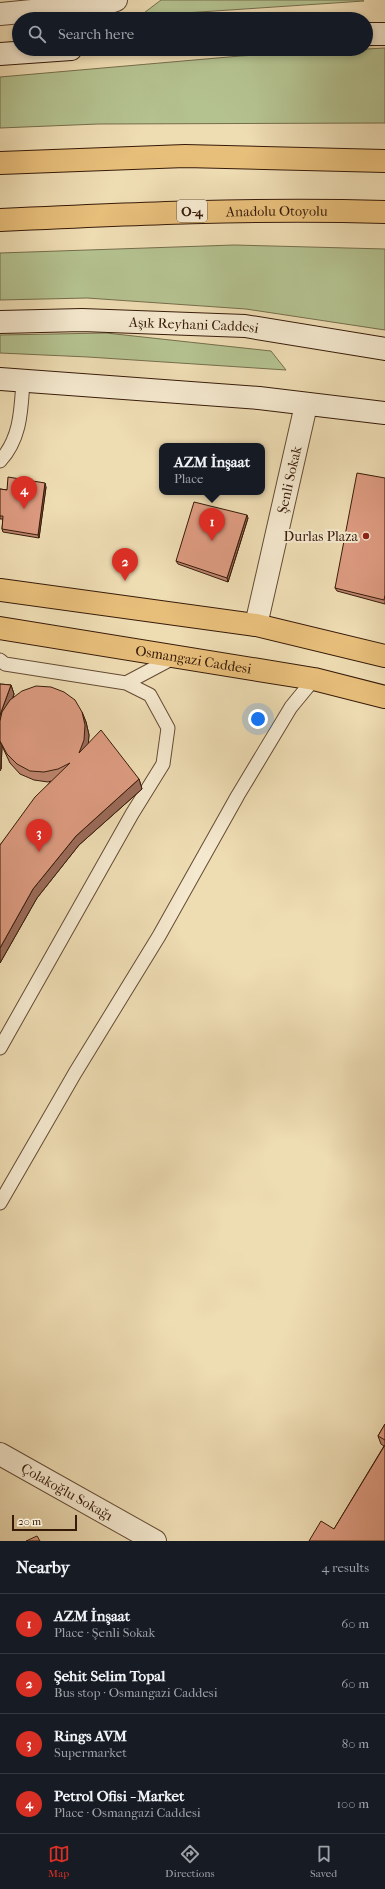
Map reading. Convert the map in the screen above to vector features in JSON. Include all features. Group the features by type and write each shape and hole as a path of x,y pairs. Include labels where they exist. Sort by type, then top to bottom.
{"main road":[{"path":"21,12 105,4 116,0"},
{"path":"0,14 12,13"},
{"path":"373,34 385,34"},
{"path":"0,54 12,53"},
{"path":"0,163 185,156 385,161"},
{"name":"Anadolu Otoyolu","path":"0,220 195,211 325,210 385,212"},
{"name":"Aşık Reyhani Caddesi","path":"0,322 82,320 245,326 385,349"},
{"path":"0,380 259,398 306,405 385,413"},
{"name":"Şenli Sokak","path":"256,624 306,405"},
{"path":"0,590 256,624 385,656"},
{"name":"Osmangazi Caddesi","path":"0,628 314,679 385,697"},
{"name":"Çolakoğlu Sokağı","path":"0,1454 155,1541"}],"lane":[{"path":"0,461 9,450 19,427 23,381"},
{"path":"126,683 176,657"},
{"path":"0,660 5,664 126,683 150,695 168,728 163,764 132,814 0,1048"},
{"path":"0,1203 75,1073 159,936 238,795 291,707 314,679"}],"green space":[{"path":"161,0 364,1 200,12 145,12"},
{"path":"385,48 385,123 98,124 0,128 0,77 240,56 373,56 373,49"},
{"path":"234,245 385,249 385,330 246,309 87,298 0,300 0,253"},
{"path":"106,333 271,351 286,370 88,357 0,353 0,335"}],"building":[{"name":"Durlas Plaza","path":"357,473 385,478 384,600 335,588"},
{"path":"8,477 45,483 38,535 2,529 3,516 0,516 0,489 7,490"},
{"path":"194,502 247,515 227,578 176,561"},
{"path":"0,684 11,685 0,715"},
{"path":"36,686 51,687 64,692 75,700 82,712 85,725 84,740 79,753 101,730 139,779 76,836 33,889 0,948 0,845 35,797 70,763 58,769 44,772 30,771 17,764 7,754 0,741 0,721 2,712 10,700 22,691"},
{"path":"385,1424 385,1440 378,1436"},
{"path":"385,1445 385,1541 309,1541 321,1521 334,1529"},
{"path":"37,1536 40,1541 26,1541"}],"place":[{"name":"Petrol Ofisi - Market","path":"24,509"},
{"name":"Durlas Plaza","path":"366,536"},
{"name":"AZM İnşaat","path":"212,541"},
{"name":"Şehit Selim Topal","path":"125,581"},
{"name":"Rings AVM","path":"39,852"}]}
